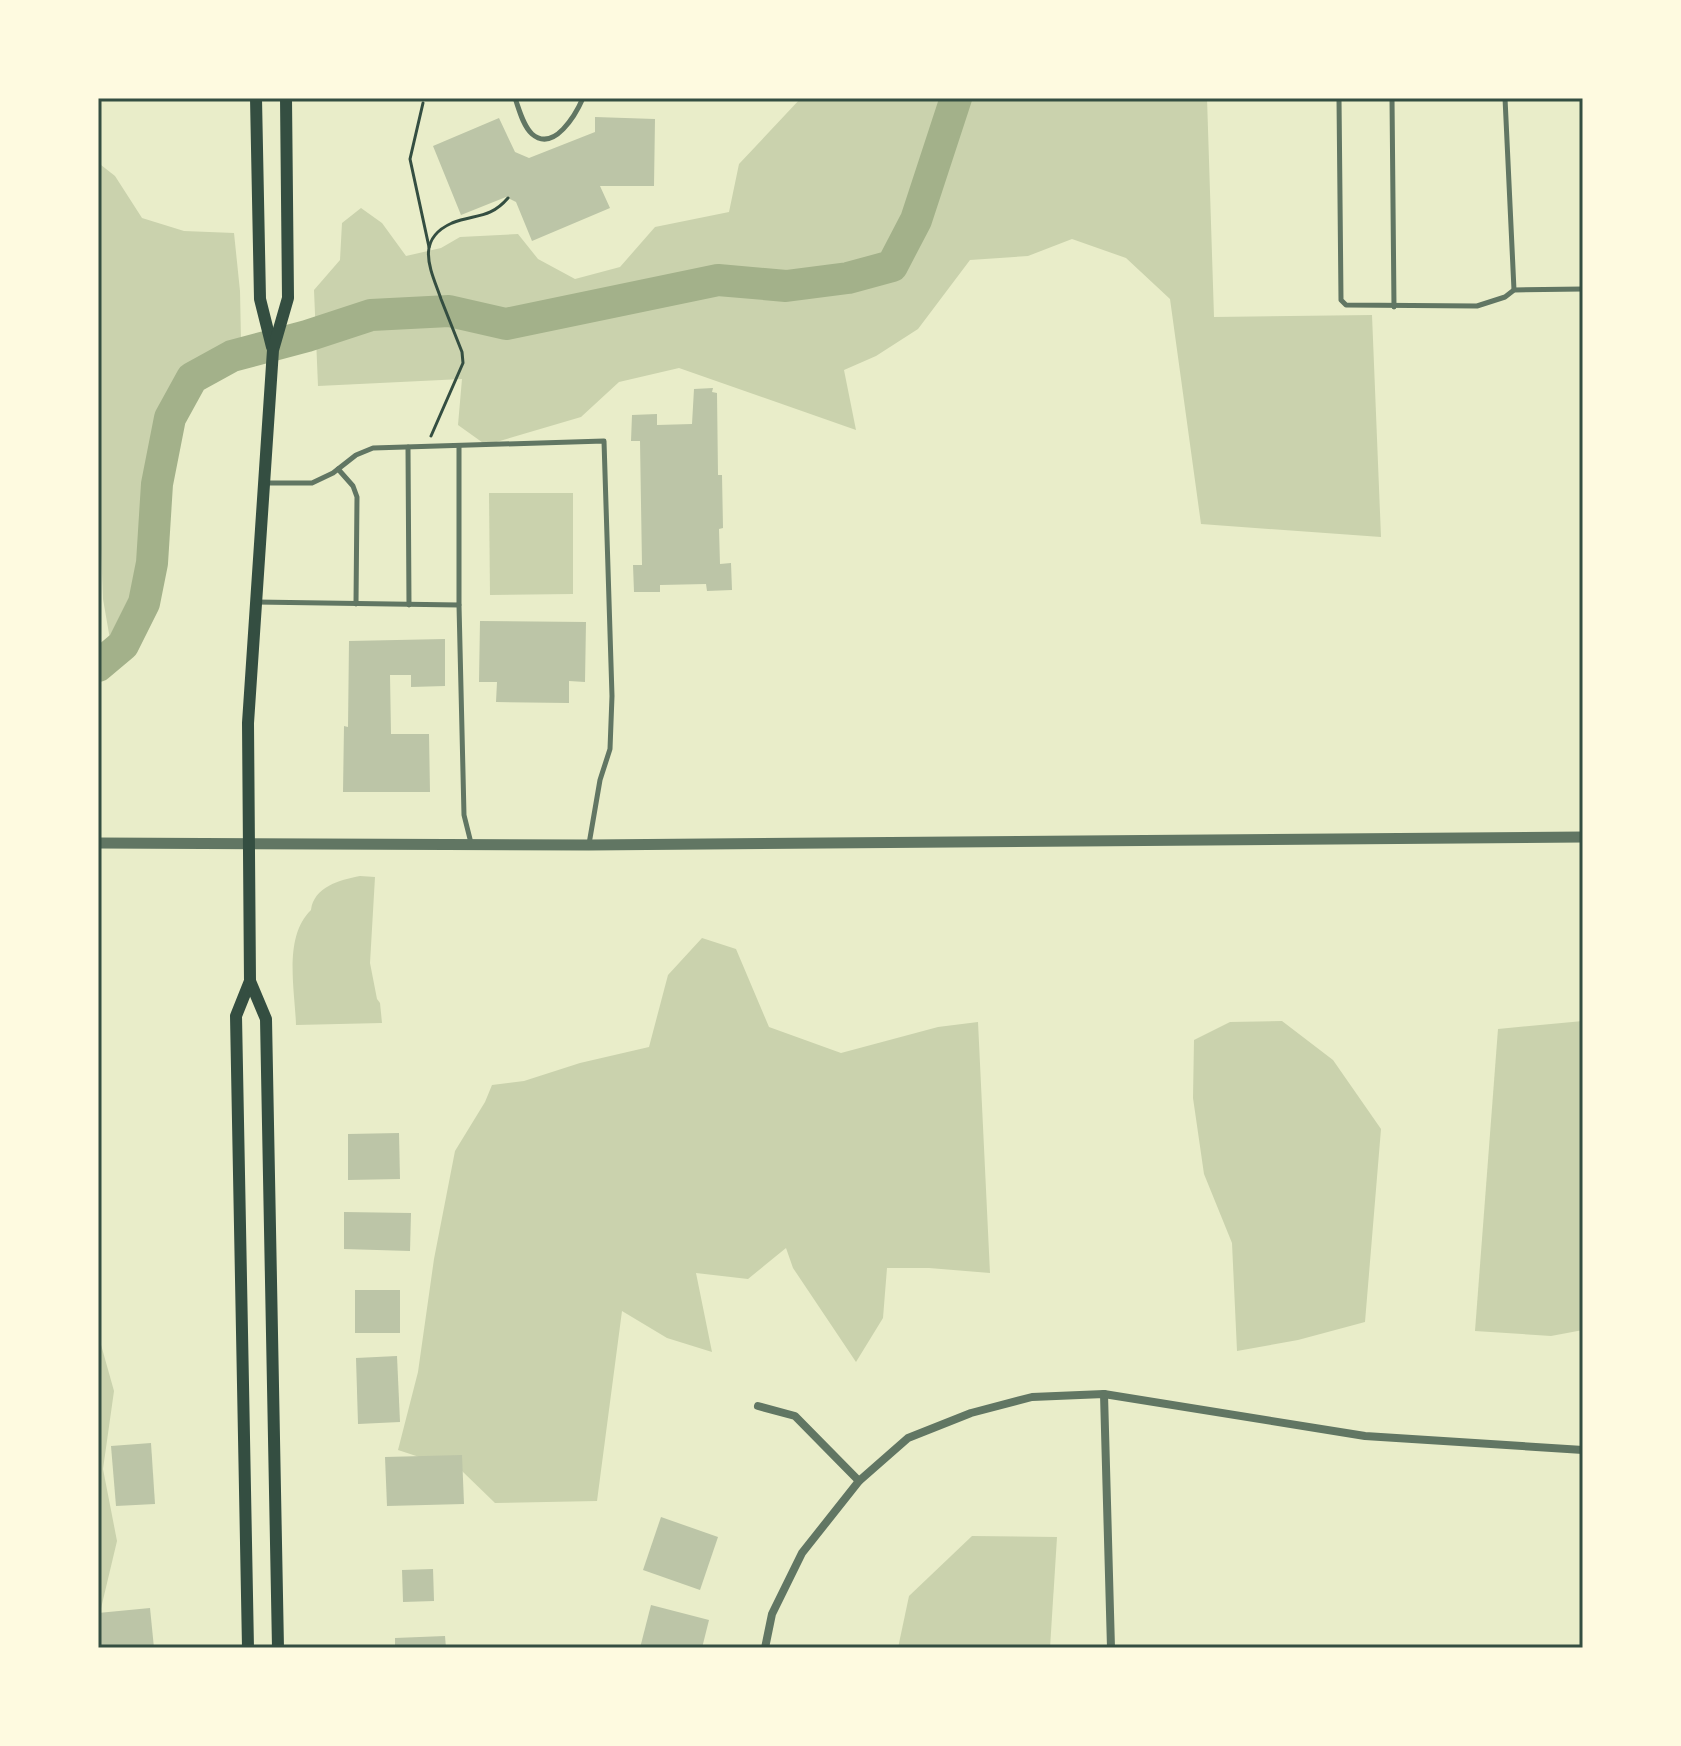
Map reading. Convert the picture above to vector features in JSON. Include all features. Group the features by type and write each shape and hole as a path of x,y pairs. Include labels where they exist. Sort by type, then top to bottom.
{"main road":[{"path":"256,98 260,299 273,350"},
{"path":"278,1648 266,1019 250,981 248,723 273,350 288,298 286,98"},
{"path":"248,1648 236,1016 250,981"}],"street":[{"path":"98,843 589,845 1583,837"},
{"path":"765,1648 772,1614 802,1553 859,1481 908,1438 971,1413 1032,1397 1104,1394 1365,1436 1583,1450"},
{"path":"1104,1394 1111,1648"},
{"path":"758,1406 795,1416 859,1481"}],"lane":[{"path":"515,98 529,132 540,139 552,138 563,130 578,111 583,98"},
{"path":"1339,98 1341,300 1346,305 1477,306 1505,297 1514,290 1583,289"},
{"path":"1392,98 1394,307"},
{"path":"1505,98 1514,290"},
{"path":"264,483 312,483 373,448 604,441 612,696 610,749 600,780 589,845"},
{"path":"459,446 464,815 471,844"},
{"path":"408,447 409,605"},
{"path":"338,469 353,486 357,497 356,604"},
{"path":"255,602 459,605"}],"path":[{"path":"423,103 410,159 429,248"},
{"path":"429,446 436,419 463,363 462,352 428,263 431,240 454,222 498,210 508,198"}],"green space":[{"path":"801,98 1207,98 1214,317 1372,315 1381,537 1201,524 1170,299 1126,258 1072,239 1028,256 970,260 918,329 876,356 844,370 856,430 679,368 619,382 581,417 486,445 458,425 462,379 318,386 314,290 340,260 342,223 361,208 382,223 406,256 441,248 460,237 518,234 538,259 575,279 620,267 655,227 729,212 739,164"},
{"path":"101,165 115,176 142,218 184,231 234,233 240,291 241,341 232,356 192,378 170,418 157,483 152,563 144,603 123,645 111,645 98,541"},
{"path":"489,493 573,493 573,594 490,595"},
{"path":"360,876 375,877 370,963 382,1023 296,1025 293,964 302,921 322,890 336,882"},
{"path":"702,938 736,949 769,1027 841,1053 938,1027 978,1022 990,1273 887,1268 883,1318 856,1362 793,1268 786,1248 748,1279 696,1273 712,1352 667,1338 622,1311 597,1501 495,1503 462,1471 398,1450 418,1372 434,1259 455,1151 492,1085 524,1081 580,1063 649,1047 668,975"},
{"path":"1282,1021 1333,1060 1381,1129 1365,1322 1298,1340 1237,1351 1232,1243 1204,1174 1193,1098 1194,1040 1230,1022"},
{"path":"1583,1021 1583,1330 1551,1336 1475,1331 1498,1029"},
{"path":"98,1334 114,1391 103,1469 117,1541 98,1621"},
{"path":"972,1536 1057,1537 1050,1648 898,1648 909,1596"}],"building":[{"path":"595,117 655,119 654,186 600,186 610,208 532,241 516,202 506,197 461,215 433,146 499,118 515,152 529,158 595,132"},
{"path":"713,388 712,392 717,393 718,475 722,475 720,564 731,563 732,590 707,591 706,584 660,585 660,592 634,592 633,565 642,565 640,441 631,441 632,415 657,414 657,425 692,424 694,389"},
{"path":"480,621 586,622 585,682 569,681 569,703 496,702 497,682 479,682"},
{"path":"445,639 445,686 411,687 411,675 390,675 391,734 429,734 430,792 343,792 344,726 348,727 349,641"},
{"path":"399,1133 400,1179 348,1180 348,1134"},
{"path":"344,1212 411,1213 410,1251 344,1249"},
{"path":"355,1290 400,1290 400,1333 355,1333"},
{"path":"397,1356 400,1422 358,1424 356,1358"},
{"path":"151,1443 155,1504 116,1506 111,1446"},
{"path":"462,1455 464,1504 387,1506 385,1457"},
{"path":"661,1517 718,1537 700,1590 643,1570"},
{"path":"433,1569 434,1601 403,1602 402,1570"},
{"path":"651,1605 709,1620 702,1648 640,1648"},
{"path":"150,1608 154,1648 98,1648 98,1613"},
{"path":"445,1636 446,1648 395,1648 395,1638"}],"waterway":[{"path":"98,666 123,645 144,603 152,563 157,484 170,418 192,378 232,356 371,315 449,311 506,324 718,280 786,286 848,278 892,266 916,220 956,98"}]}
